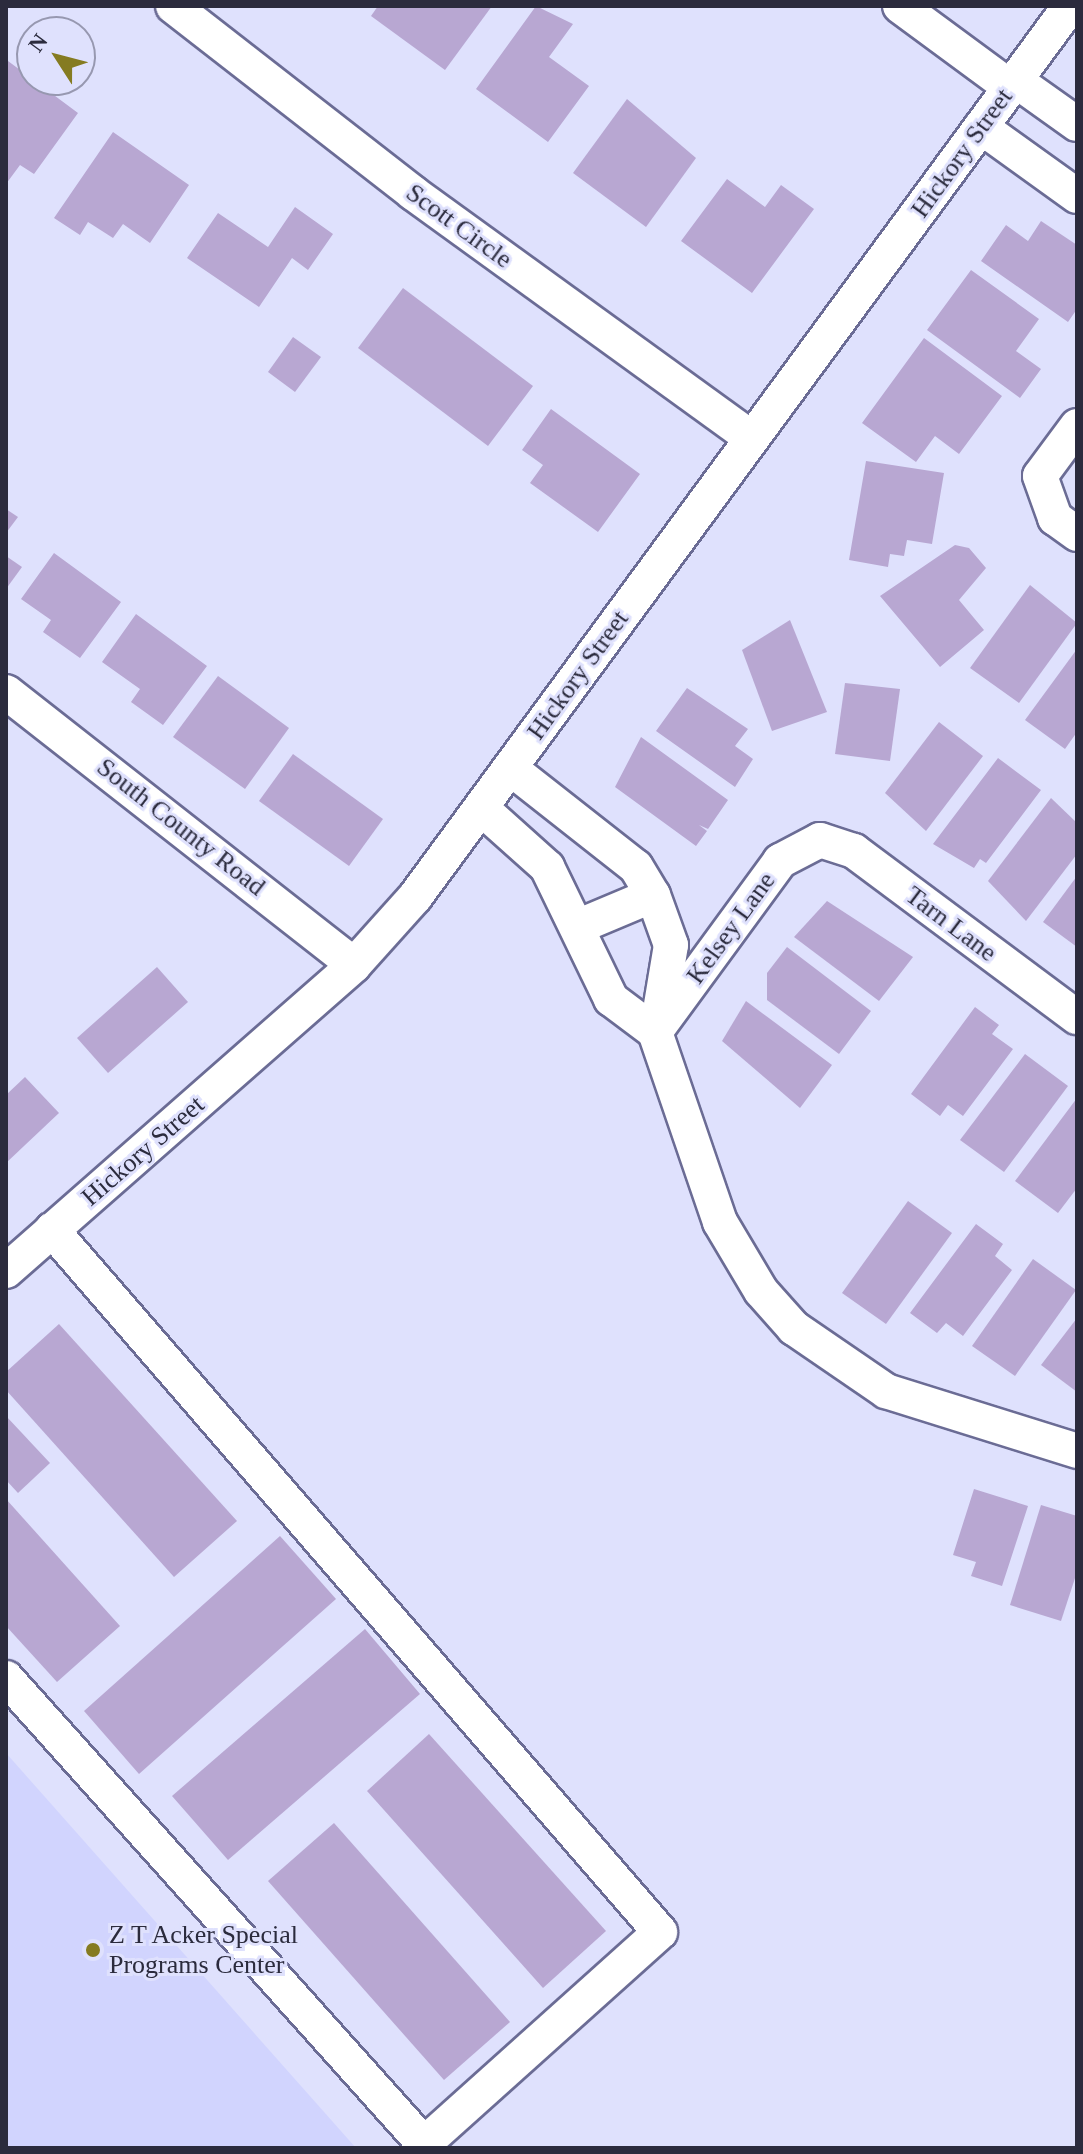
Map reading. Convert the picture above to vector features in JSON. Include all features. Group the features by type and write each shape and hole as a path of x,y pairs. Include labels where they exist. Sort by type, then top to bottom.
{"street":[{"name":"Scott Circle","path":"173,6 413,193 751,438"},
{"path":"900,6 1077,124"},
{"name":"Hickory Street","path":"6,1271 354,965 481,808 1070,6"},
{"path":"981,127 1077,196"},
{"path":"1077,426 1040,476 1055,518 1077,534"},
{"name":"South County Road","path":"6,692 354,965"},
{"path":"510,768 636,867 653,895 671,945 655,1032 720,1222 761,1291 794,1328 886,1391 1077,1451"},
{"path":"481,808 547,867 611,999 655,1032"},
{"name":"Tarn Lane","path":"820,840 854,851 1077,1017"},
{"name":"Kelsey Lane","path":"655,1032 780,861 820,840"},
{"path":"577,927 653,895"},
{"path":"6,1678 424,2144 660,1932 52,1230"}],"shaded area":[{"name":"Z T Acker Special Programs Center","path":"6,1753 356,2148 6,2148"}],"building":[{"path":"378,6 492,6 445,70 371,16"},
{"path":"536,6 573,24 549,57 589,86 548,142 476,89"},
{"path":"8,61 16,67 16,96 55,96 78,113 34,174 20,165 6,184"},
{"path":"627,99 696,158 646,227 573,173"},
{"path":"113,132 189,185 150,243 123,224 113,238 88,222 80,235 54,218"},
{"path":"727,179 765,207 781,185 814,209 752,293 681,241"},
{"path":"295,207 333,234 308,270 292,258 259,307 187,258 218,213 268,247"},
{"path":"1041,221 1077,245 1077,309 1068,322 981,261 1006,225 1028,241"},
{"path":"971,270 1039,319 1016,351 1041,369 1020,398 927,330"},
{"path":"403,288 533,386 488,446 358,348"},
{"path":"293,337 321,357 295,392 268,372"},
{"path":"924,338 1002,396 959,454 935,436 916,462 862,423"},
{"path":"551,409 640,474 598,532 530,483 543,465 522,450"},
{"path":"866,461 944,473 932,544 907,540 904,556 890,554 888,567 849,560"},
{"path":"6,509 18,517 6,533"},
{"path":"955,545 969,548 986,568 959,600 984,630 940,667 880,596"},
{"path":"54,553 121,602 80,658 43,632 51,620 21,599"},
{"path":"6,556 22,567 6,589"},
{"path":"1030,585 1077,623 1019,703 970,668"},
{"path":"136,614 207,666 163,725 131,702 140,689 102,662"},
{"path":"790,620 827,712 772,731 742,650"},
{"path":"1077,649 1077,732 1065,749 1025,720"},
{"path":"218,676 289,728 245,789 173,737"},
{"path":"845,683 900,689 890,761 835,754"},
{"path":"687,688 748,729 735,746 753,759 735,787 656,731"},
{"path":"939,722 983,756 926,831 885,793"},
{"path":"641,737 728,800 708,829 699,825 707,831 696,846 615,787"},
{"path":"293,754 383,819 349,866 259,801"},
{"path":"998,758 1041,790 986,863 980,859 974,868 933,844"},
{"path":"1051,798 1077,823 1077,854 1026,921 988,881"},
{"path":"1077,876 1077,947 1043,922"},
{"path":"827,901 913,957 879,1001 794,937"},
{"path":"787,947 871,1011 839,1054 767,1000 767,973"},
{"path":"157,967 188,1002 108,1073 77,1038"},
{"path":"746,1001 832,1065 800,1108 722,1041"},
{"path":"975,1007 999,1025 992,1034 1013,1049 963,1116 948,1105 940,1116 911,1094"},
{"path":"1025,1054 1068,1086 1004,1172 960,1140"},
{"path":"25,1077 59,1113 6,1163 6,1095"},
{"path":"1077,1098 1077,1188 1058,1213 1015,1181"},
{"path":"908,1201 952,1233 886,1324 842,1293"},
{"path":"976,1224 1003,1244 995,1256 1012,1270 963,1336 946,1323 937,1333 910,1313"},
{"path":"1033,1259 1076,1290 1015,1376 972,1346"},
{"path":"1077,1318 1077,1392 1041,1365"},
{"path":"59,1324 237,1521 174,1577 6,1390 6,1372"},
{"path":"6,1416 50,1463 18,1493 6,1480"},
{"path":"974,1489 1028,1506 1002,1586 971,1576 976,1562 953,1555"},
{"path":"6,1499 120,1626 57,1682 6,1626"},
{"path":"1041,1505 1077,1516 1077,1572 1061,1621 1010,1605"},
{"path":"280,1536 336,1599 139,1774 84,1711"},
{"path":"365,1629 420,1694 228,1860 172,1796"},
{"path":"429,1734 606,1931 543,1988 367,1791"},
{"path":"334,1823 510,2022 444,2080 268,1881"}],"place":[{"name":"Z T Acker Special Programs Center","path":"93,1950"}]}
